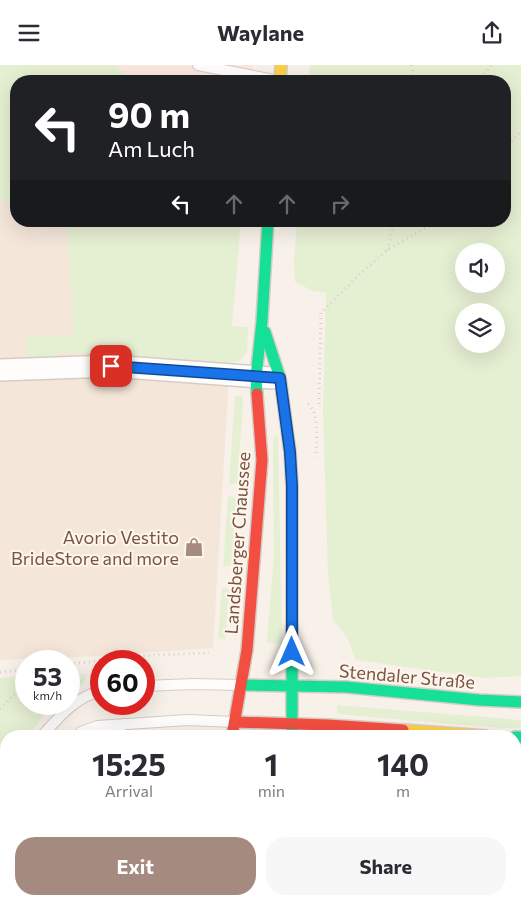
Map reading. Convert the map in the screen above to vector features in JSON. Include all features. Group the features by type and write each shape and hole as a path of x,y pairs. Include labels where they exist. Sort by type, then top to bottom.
{"main road":[{"name":"Landsberger Chaussee","path":"233,730 247,651 262,460 256,377 262,321 268,227"},
{"name":"Landsberger Chaussee","path":"262,321 280,378 288,433 292,486 292,730"},
{"name":"Stendaler Straße","path":"242,685 346,687 479,700 521,701"},
{"path":"235,722 292,723 396,730"}],"street":[{"path":"0,370 111,366 280,378"}],"lane":[{"path":"198,65 213,66 253,75"},
{"path":"155,686 242,685"},
{"path":"47,730 71,705 90,693"},
{"path":"53,730 57,719"},
{"path":"86,730 97,725 125,723 188,720 235,722"},
{"path":"116,730 125,723"}],"path":[{"path":"483,75 492,65"},
{"path":"511,142 521,131"},
{"path":"388,250 393,227"},
{"path":"319,404 321,313 358,276 388,250 428,227"},
{"path":"80,663 154,655 209,653"},
{"path":"0,672 15,671"},
{"path":"0,709 15,693"}],"shaded area":[{"path":"115,65 253,65 252,75 126,75"},
{"path":"0,201 10,203 10,227 67,227 75,335 232,326 213,648 155,652 155,650 90,650 90,656 80,657 80,650 15,650 15,659 0,660"}],"green space":[{"path":"0,65 115,65 126,75 10,75 10,203 0,201"},
{"path":"310,65 521,65 521,676 484,678 356,660 347,638 333,619 328,574 323,412 326,293 313,291 295,282 294,261 297,227 511,227 511,75 309,75"},
{"path":"67,227 240,227 232,326 248,327 247,353 239,361 230,364 158,358 95,357 90,352 58,353 54,359 27,359 26,337 74,335"},
{"path":"235,396 243,397 243,403 237,483 229,485"},
{"path":"278,435 282,644 267,643 274,554 273,438"},
{"path":"228,496 236,498 231,565 223,567"},
{"path":"222,588 229,589 225,640 218,638"},
{"path":"80,674 87,674 84,683 80,686"},
{"path":"15,677 15,715 43,715 33,730 0,730 0,678"},
{"path":"337,705 521,720 521,729 337,714"}],"traffic: fast":[{"path":"257,394 256,377 262,321 268,227"},
{"path":"265,332 280,378 290,452 292,486 292,730"},
{"path":"241,685 346,687 479,700 521,702"}],"traffic: slow":[{"path":"280,75 281,65"}],"traffic: jam":[{"path":"233,730 247,650 262,460 257,394"},
{"path":"235,722 403,730"}],"place":[{"name":"Avorio Vestito BrideStore and more","path":"194,547"}],"route":[{"path":"111,366 280,378 290,452 292,486 292,652"}]}
